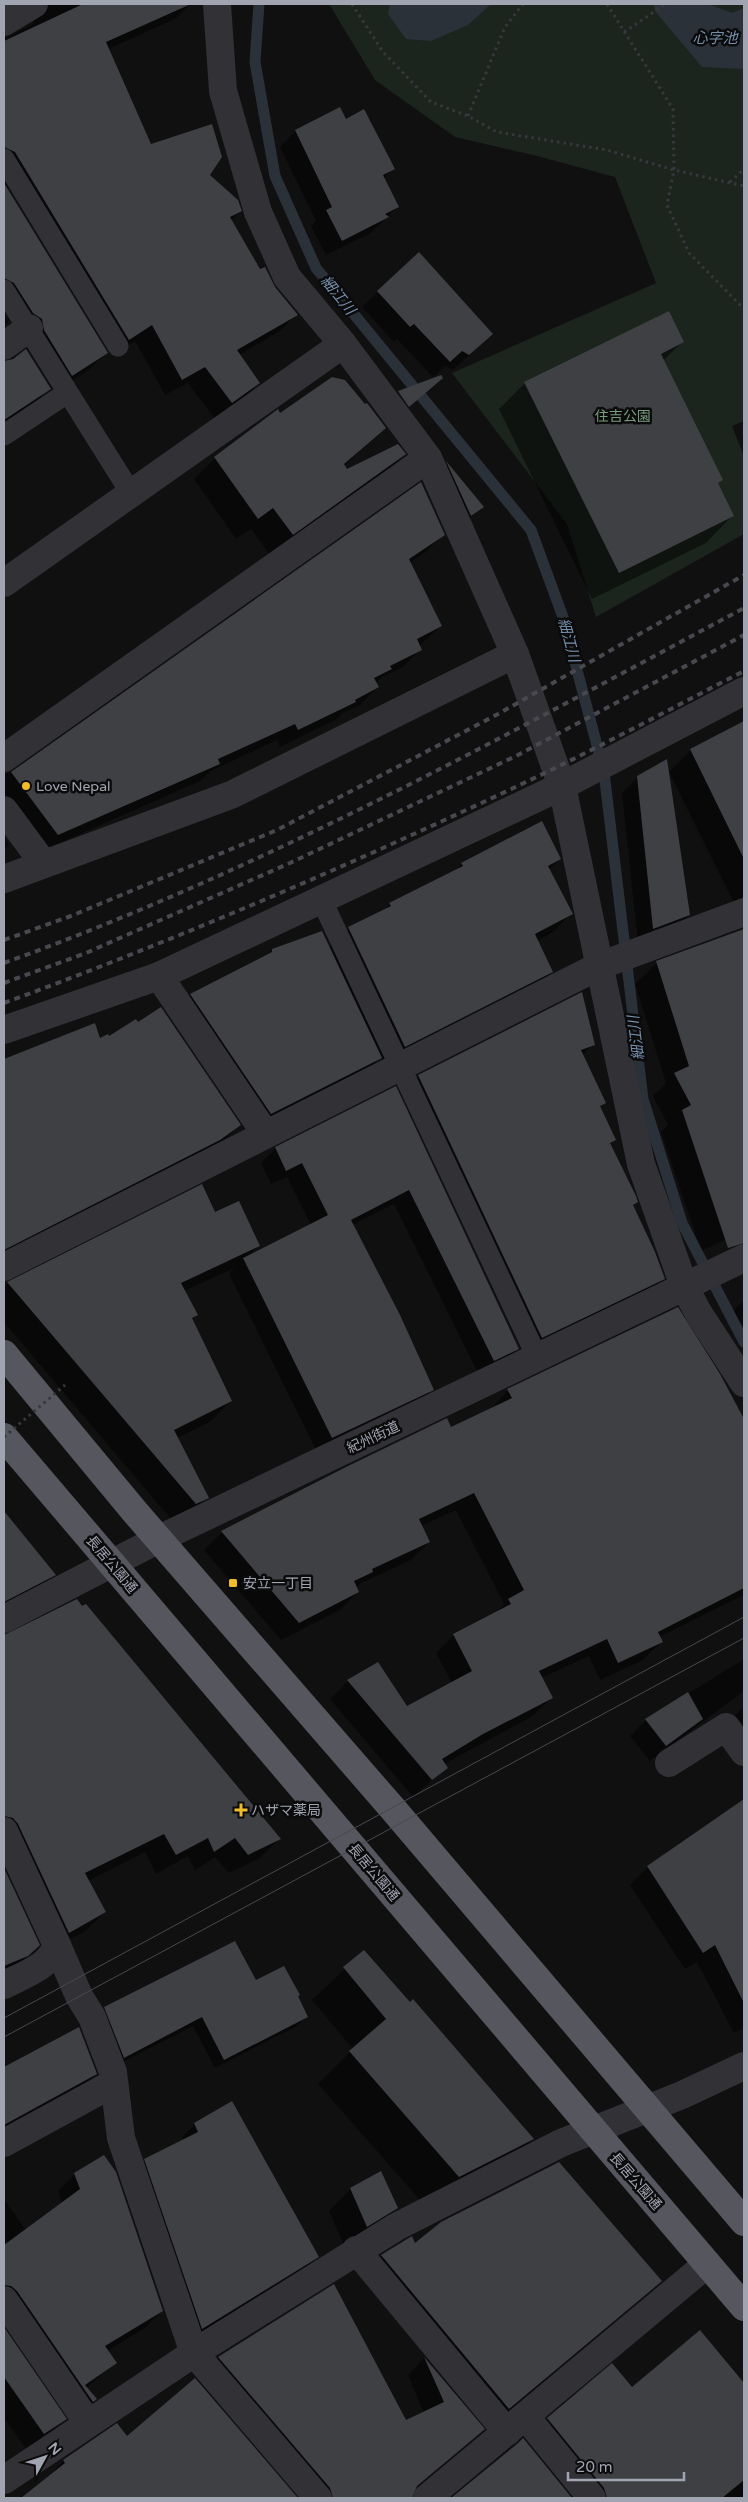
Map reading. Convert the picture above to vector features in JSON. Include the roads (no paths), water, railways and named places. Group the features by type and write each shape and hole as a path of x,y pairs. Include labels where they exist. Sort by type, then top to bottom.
{"highway":[{"path":"4,1354 159,1539 393,1809 744,2222"},
{"name":"長居公園通","path":"4,1437 744,2307"}],"street":[{"path":"4,22 34,4"},
{"path":"217,4 223,91 258,212 287,277 342,344 428,458 570,781 600,965 641,1164 690,1283 699,1314 744,1383"},
{"path":"4,346 29,328"},
{"path":"4,584 132,495 342,344"},
{"path":"4,758 428,458"},
{"path":"4,879 233,794 515,654"},
{"path":"4,1030 159,976 570,781 744,691"},
{"path":"4,810 44,864"},
{"path":"4,1267 398,1065 600,965 744,912"},
{"path":"159,976 265,1134"},
{"name":"紀州街道","path":"4,1619 159,1539 739,1261"},
{"path":"669,1763 726,1727 744,1752"},
{"path":"4,1832 79,1996 92,2017 113,2072 121,2138 194,2353 318,2498"},
{"path":"4,1985 45,1964 54,1955 57,1946"},
{"path":"4,2480 194,2353 356,2250 396,2227 553,2147 648,2109 744,2066"},
{"path":"4,2143 114,2082"},
{"path":"356,2250 517,2424 592,2498"},
{"path":"427,2498 707,2264"},
{"path":"4,2300 88,2423"}],"lane":[{"path":"4,159 118,346"},
{"path":"4,290 132,495"},
{"path":"4,435 67,393"},
{"path":"321,899 538,1358"}],"water":[{"path":"390,4 491,4 468,25 431,41 406,39 388,14"},
{"name":"心字池","path":"654,4 708,4 732,13 744,8 744,69 702,67 655,11"}],"waterway":[{"name":"細江川","path":"259,4 255,62 275,176 316,268 531,530 563,617 604,772 643,1099 682,1223 744,1342"}],"tram line":[{"path":"4,2018 744,1617"},
{"path":"4,2037 744,1638"}],"railway":[{"path":"4,940 71,916 277,830 498,714 744,575"},
{"path":"4,963 100,926 288,844 563,705 744,608"},
{"path":"4,983 86,953 290,863 516,756 744,635"},
{"path":"4,1003 202,926 397,842 554,769 744,671"}],"place":[{"name":"Love Nepal","path":"26,786"},
{"name":"安立一丁目","path":"233,1583"},
{"name":"ハザマ薬局","path":"241,1810"}],"park label":[{"name":"住吉公園","path":"623,416"}]}
